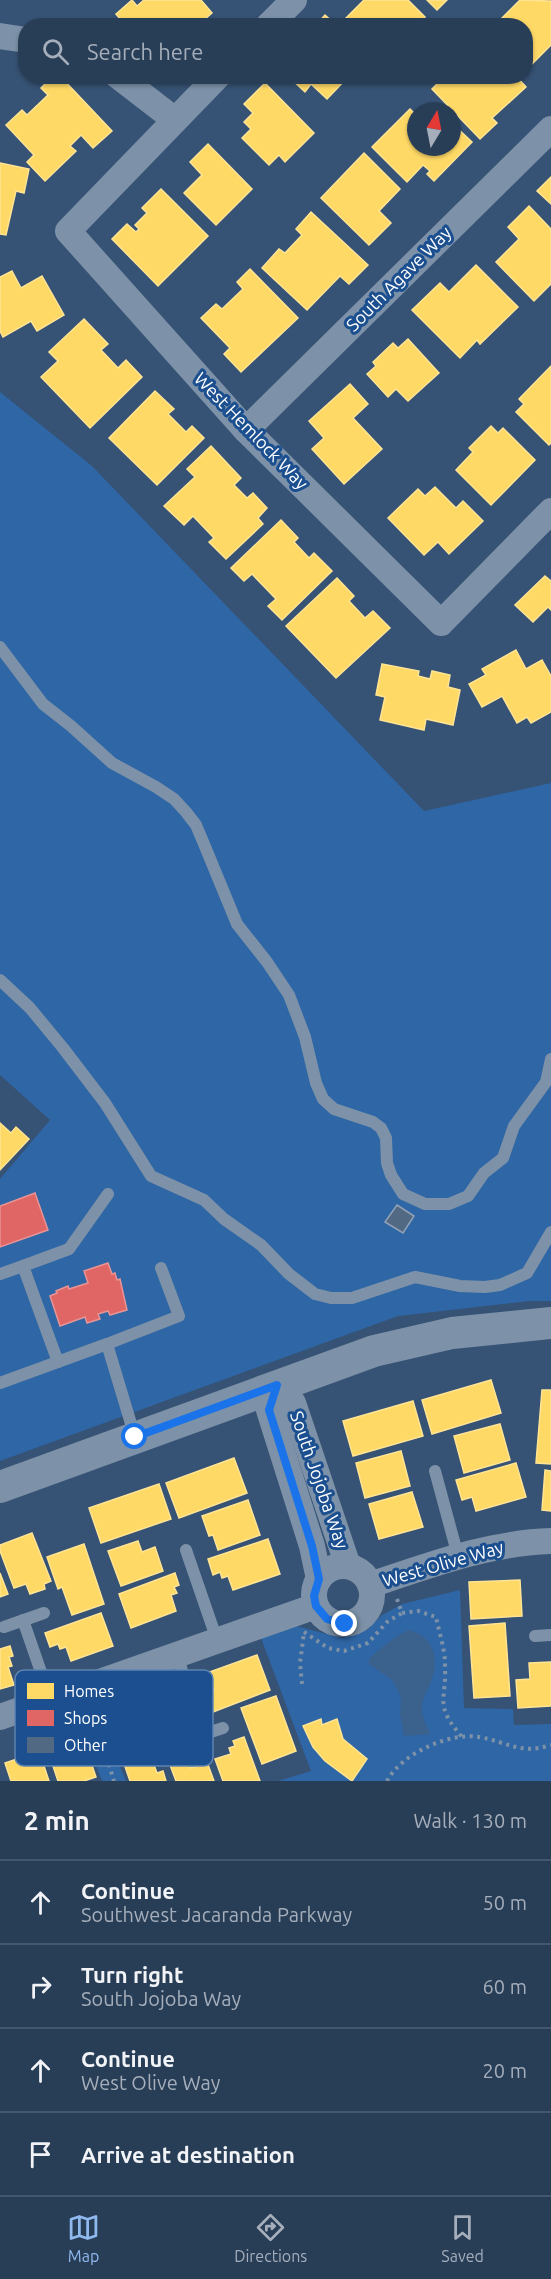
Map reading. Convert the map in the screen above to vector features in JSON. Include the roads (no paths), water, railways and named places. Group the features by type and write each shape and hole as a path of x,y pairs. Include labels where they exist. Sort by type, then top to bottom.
{"street":[{"path":"276,18 294,0"},
{"path":"0,36 18,39"},
{"path":"128,84 175,120 210,84"},
{"name":"West Hemlock Way","path":"175,120 69,231 246,430 441,623 551,511"},
{"name":"South Agave Way","path":"246,430 551,129"},
{"path":"0,1487 374,1351 452,1333 551,1323"},
{"name":"South Jojoba Way","path":"277,1385 269,1410 348,1566"},
{"name":"South Jojoba Way","path":"308,1489 312,1546 319,1579"},
{"name":"West Olive Way","path":"348,1566 357,1569 365,1576 380,1581 501,1545 551,1541"},
{"path":"131,1670 217,1640 305,1617 319,1579 331,1568 348,1566"},
{"name":"West Olive Way","path":"305,1617 327,1619 335,1623 354,1622 368,1611 372,1593 380,1581"},
{"path":"0,1717 15,1711"}],"lane":[{"path":"0,647 43,705 71,726 112,764 174,799 196,825 237,924 289,995 323,1099 334,1109 373,1122 381,1128 386,1138 387,1163 391,1175 403,1194 426,1204 449,1204 468,1196 484,1173 503,1158 514,1126 546,1082 551,1059"},
{"path":"0,980 30,1008 70,1057 105,1103 152,1176 204,1200 225,1219 261,1245 289,1274 315,1294 331,1298 352,1298 415,1277 460,1286 500,1285 527,1273 551,1232"},
{"path":"0,1274 69,1249 108,1194"},
{"path":"23,1266 58,1362"},
{"path":"0,1383 179,1316 161,1268"},
{"path":"107,1344 135,1437"},
{"path":"435,1471 458,1556"},
{"path":"186,1550 217,1640"},
{"path":"4,1627 44,1613"},
{"path":"23,1620 40,1670"},
{"path":"535,1636 551,1635"},
{"path":"177,1654 182,1670"},
{"path":"213,1731 223,1728"}]}
